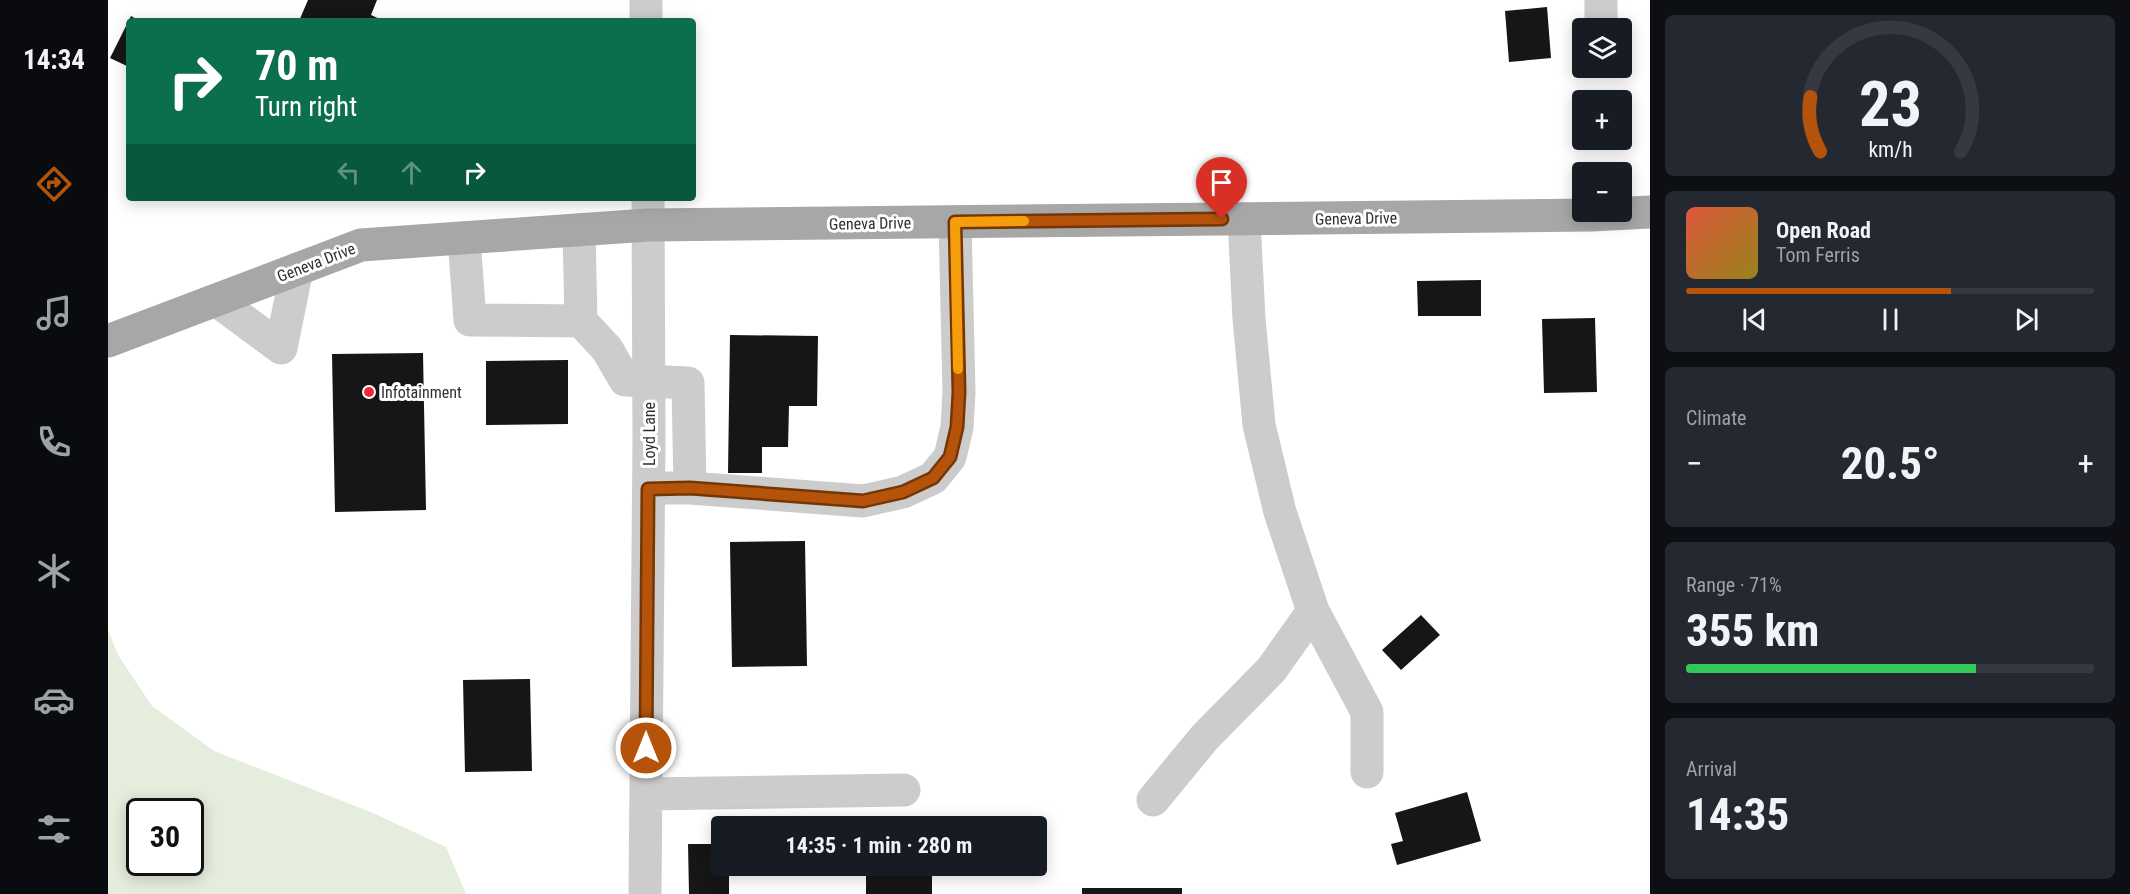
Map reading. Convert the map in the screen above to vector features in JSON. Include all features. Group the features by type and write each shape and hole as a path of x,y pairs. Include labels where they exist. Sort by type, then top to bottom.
{"main road":[{"name":"Geneva Drive","path":"108,341 361,245 579,230 648,212 955,222 1591,215 1650,212"}],"street":[{"path":"646,0 646,18"},
{"path":"1601,0 1601,18"},
{"name":"Loyd Lane","path":"645,894 648,212"},
{"path":"1244,219 1249,319 1259,425 1280,512 1313,611 1366,712 1366,772"},
{"path":"648,489 690,488 863,501 903,492 933,478 950,457 957,427 959,392 955,222"},
{"path":"579,230 581,321 607,349 625,380 688,383 690,488"},
{"path":"464,238 470,320 581,321"},
{"path":"216,300 281,348 297,269"},
{"path":"1153,800 1205,737 1271,670 1313,611"},
{"path":"646,795 904,790"}],"green space":[{"path":"108,630 118,655 152,706 214,751 373,813 446,847 466,894 108,894"}],"building":[{"path":"308,0 377,0 371,15 378,18 300,18"},
{"path":"1547,7 1551,58 1509,62 1505,11"},
{"path":"126,26 126,66 110,58"},
{"path":"1481,280 1481,316 1418,316 1417,281"},
{"path":"1595,318 1597,392 1544,393 1542,319"},
{"path":"730,335 818,336 817,406 789,406 788,447 762,447 762,473 728,473"},
{"path":"423,353 426,510 335,512 332,354"},
{"path":"568,360 568,424 486,425 486,361"},
{"path":"805,541 807,666 732,667 730,542"},
{"path":"1421,615 1440,635 1401,670 1382,650"},
{"path":"530,679 532,771 465,772 463,680"},
{"path":"1467,792 1481,841 1397,865 1391,844 1403,841 1395,813"},
{"path":"688,844 711,844 711,876 729,876 729,894 689,894"},
{"path":"866,876 932,876 932,894 866,894"},
{"path":"1082,888 1182,888 1182,894 1082,894"}],"slow traffic":[{"path":"958,369 955,222 1024,221"}],"place":[{"name":"Infotainment","path":"369,392"}],"route":[{"path":"646,748 648,489 690,488 863,501 903,492 933,478 950,457 957,427 959,392 955,222 1222,219"}]}
